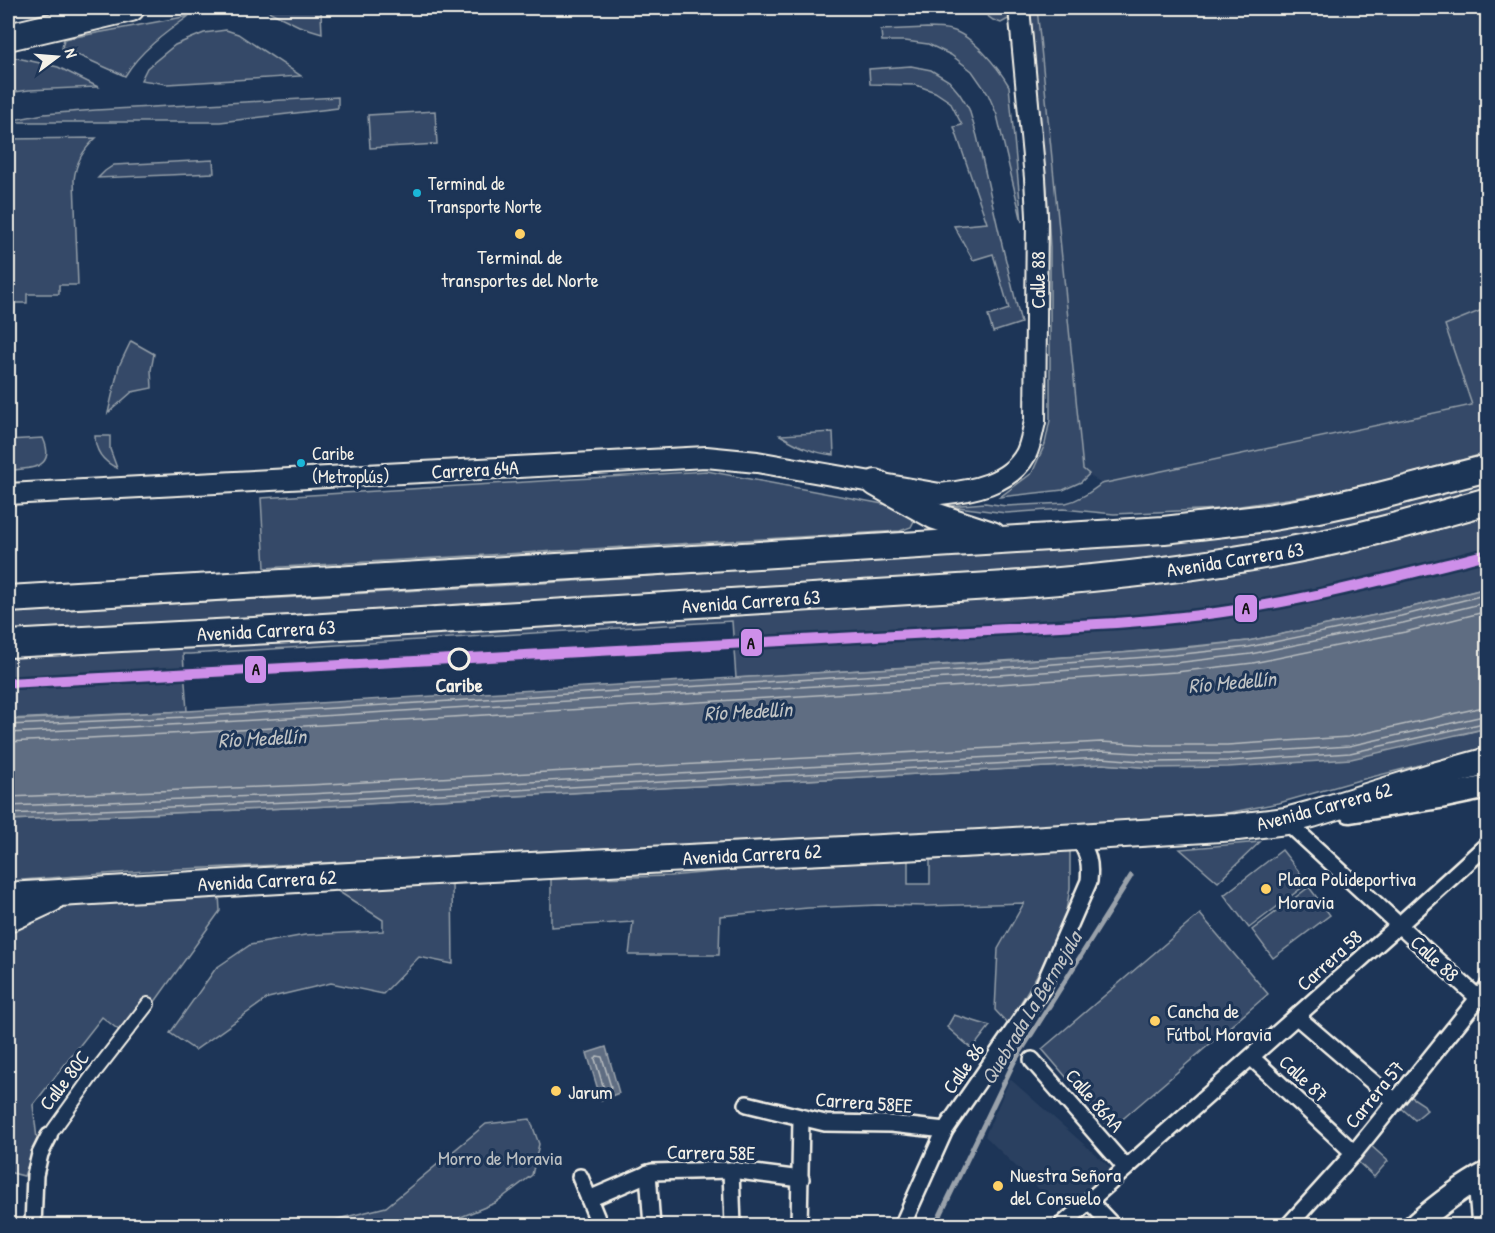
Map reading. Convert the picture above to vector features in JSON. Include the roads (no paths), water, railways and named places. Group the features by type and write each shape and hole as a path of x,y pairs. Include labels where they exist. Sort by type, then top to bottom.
{"main road":[{"path":"8,37 131,8"},
{"name":"Avenida Carrera 63","path":"8,599 1164,530 1267,518 1375,497 1488,468"},
{"path":"876,483 934,516 1010,540"},
{"name":"Avenida Carrera 63","path":"8,644 326,627 1097,578 1181,568 1297,549 1370,533 1488,501"},
{"name":"Avenida Carrera 62","path":"8,896 1237,827 1286,820 1323,811 1488,761"},
{"path":"1286,820 1440,797 1488,787"},
{"path":"8,919 62,893"},
{"path":"1414,1226 1432,1210 1482,1177"}],"street":[{"name":"Calle 88","path":"940,494 977,488 991,484 1004,476 1025,455 1035,422 1037,216 1019,8"},
{"name":"Carrera 64A","path":"8,494 706,457 757,462 940,494"},
{"name":"Calle 88","path":"1286,820 1400,925 1483,992"},
{"name":"Calle 86","path":"902,1226 945,1130 1042,989 1089,881 1090,862 1078,837"},
{"name":"Carrera 58","path":"1061,1226 1252,1058 1488,844"},
{"name":"Carrera 57","path":"1288,1226 1354,1153 1483,992"},
{"name":"Calle 80C","path":"33,1226 35,1175 40,1154 49,1136 148,1004"},
{"path":"1297,1017 1395,1101"},
{"name":"Calle 87","path":"1252,1058 1354,1153"},
{"name":"Calle 86AA","path":"1032,1060 1126,1168"},
{"name":"Carrera 58EE","path":"747,1104 825,1123 891,1124 945,1130"},
{"path":"799,1226 801,1118"},
{"path":"731,1170 733,1226"},
{"name":"Carrera 58E","path":"589,1199 652,1172 731,1170 801,1179"},
{"path":"648,1173 652,1226"},
{"path":"580,1177 600,1226"},
{"path":"1480,1226 1482,1177"},
{"path":"1089,1201 1113,1226"}],"water":[{"name":"Río Medellín","path":"1487,588 1487,728 1351,759 1228,767 1153,768 1103,764 310,807 8,820 8,720 1013,661 1173,649 1248,641 1400,610"},
{"path":"606,1047 619,1093 601,1100 587,1053"}],"waterway":[{"name":"Quebrada La Bermejala","path":"935,1226 1014,1062 1131,876"}],"place":[{"name":"Terminal de Transporte Norte","path":"417,193"},
{"name":"Terminal de transportes del Norte","path":"520,234"},
{"name":"Caribe (Metroplús)","path":"301,463"},
{"name":"Caribe","path":"459,659"},
{"name":"Placa Polideportiva Moravia","path":"1266,889"},
{"name":"Cancha de Fútbol Moravia","path":"1155,1021"},
{"name":"Jarum","path":"556,1091"},
{"name":"Nuestra Señora del Consuelo","path":"998,1186"}],"park label":[{"name":"Morro de Moravia","path":"500,1157"}]}
